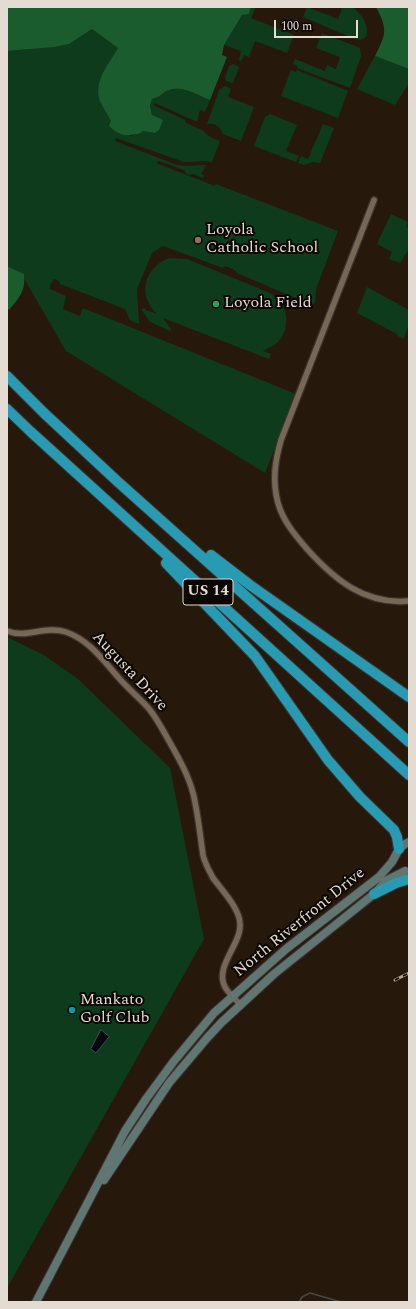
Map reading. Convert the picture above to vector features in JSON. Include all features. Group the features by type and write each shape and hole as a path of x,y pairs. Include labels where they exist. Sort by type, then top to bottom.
{"highway":[{"name":"US 14","path":"7,376 44,413 117,481 409,742"},
{"name":"US 14","path":"7,409 409,775"},
{"path":"117,481 224,566 409,698"},
{"path":"123,516 255,656 328,760 360,798 394,830 397,837 397,852"},
{"path":"374,894 396,883 408,874"}],"main road":[{"name":"North Riverfront Drive","path":"36,1302 125,1131 174,1061 214,1013 264,967 379,877 392,862 397,852 409,842"},
{"path":"397,852 398,864 408,874"},
{"name":"North Riverfront Drive","path":"86,1207 169,1082 207,1038 222,1022 274,974 374,894"}],"street":[{"path":"374,200 281,440 275,462 274,484 278,504 290,528 317,560 336,578 353,589 377,599 392,602 409,602"},
{"name":"Augusta Drive","path":"7,631 22,634 44,630 54,630 76,636 100,655 122,682 138,696 150,710 182,763 190,780 194,794 203,855 206,864 237,910 240,923 239,937 222,974 224,986 233,997"},
{"path":"233,997 241,1005"}],"green space":[{"path":"7,7 251,7 249,14 242,15 224,45 222,55 227,57 210,100 185,90 174,89 167,91 152,99 150,106 152,115 163,120 159,130 155,133 142,131 141,133 124,135 120,134 109,126 111,121 100,101 98,94 100,80 103,73 118,48 92,29 69,44 55,47 7,51"},
{"path":"251,7 256,7 251,18 294,35 287,53 255,41 249,57 244,55 241,61 239,60 241,51 224,45 242,15 249,14"},
{"path":"307,7 338,19 342,9 338,7 353,7 366,24 366,37 361,40 355,39 303,17"},
{"path":"376,7 409,7 409,69 375,56 384,32 384,27"},
{"path":"92,29 118,48 105,69 100,100 111,121 125,134 131,136 142,131 155,133 159,130 151,111 152,99 167,91 179,89 190,91 210,100 205,112 200,110 197,122 155,103 153,105 185,120 186,123 202,130 210,137 220,141 212,162 184,162 116,138 115,141 177,165 206,165 201,174 204,175 203,178 193,174 187,174 184,170 159,161 156,163 215,186 216,184 338,231 316,289 315,303 308,306 298,299 237,273 231,268 224,266 223,268 163,246 152,253 137,289 139,324 130,320 125,309 60,284 59,281 54,279 50,285 50,289 66,296 63,309 80,316 83,308 296,394 265,473 66,351 25,280 24,274 7,266 7,51 55,47 69,44"},
{"path":"322,33 360,48 361,56 350,88 297,68 298,66 293,64 295,59 325,71 327,65 336,69 340,57 316,48"},
{"path":"375,56 409,69 409,83 395,105 357,89"},
{"path":"233,64 239,67 233,83 226,81 225,77 229,66"},
{"path":"291,70 296,72 297,70 348,91 338,118 281,96"},
{"path":"225,86 231,89 228,97 254,107 241,141 223,134 217,126 207,124 219,90"},
{"path":"270,114 297,125 286,151 299,156 296,162 254,146 265,117"},
{"path":"323,124 334,128 320,163 313,162 304,165 298,163 301,156 308,159"},
{"path":"391,214 408,222 406,226 409,229 409,249 400,263 389,259 392,252 377,244"},
{"path":"169,258 187,259 270,293 276,297 284,308 286,321 283,335 279,341 263,351 271,354 269,359 163,318 171,329 170,331 150,322 141,309 144,308 157,314 147,299 145,291 146,283 154,268 160,262"},
{"path":"7,266 24,274 23,290 9,310 7,308"},
{"path":"367,287 409,310 409,323 404,339 357,313"},
{"path":"7,637 44,655 78,679 170,768 204,939 7,1288"}],"shaded area":[{"path":"101,1030 110,1037 96,1053 91,1049"}],"waterway":[{"path":"299,1302 302,1297 310,1293 341,1302"}],"railway":[{"path":"395,980 409,973"}],"place":[{"name":"Loyola Catholic School","path":"198,240"},
{"name":"Loyola Field","path":"216,304"},
{"name":"Mankato Golf Club","path":"72,1010"}]}
